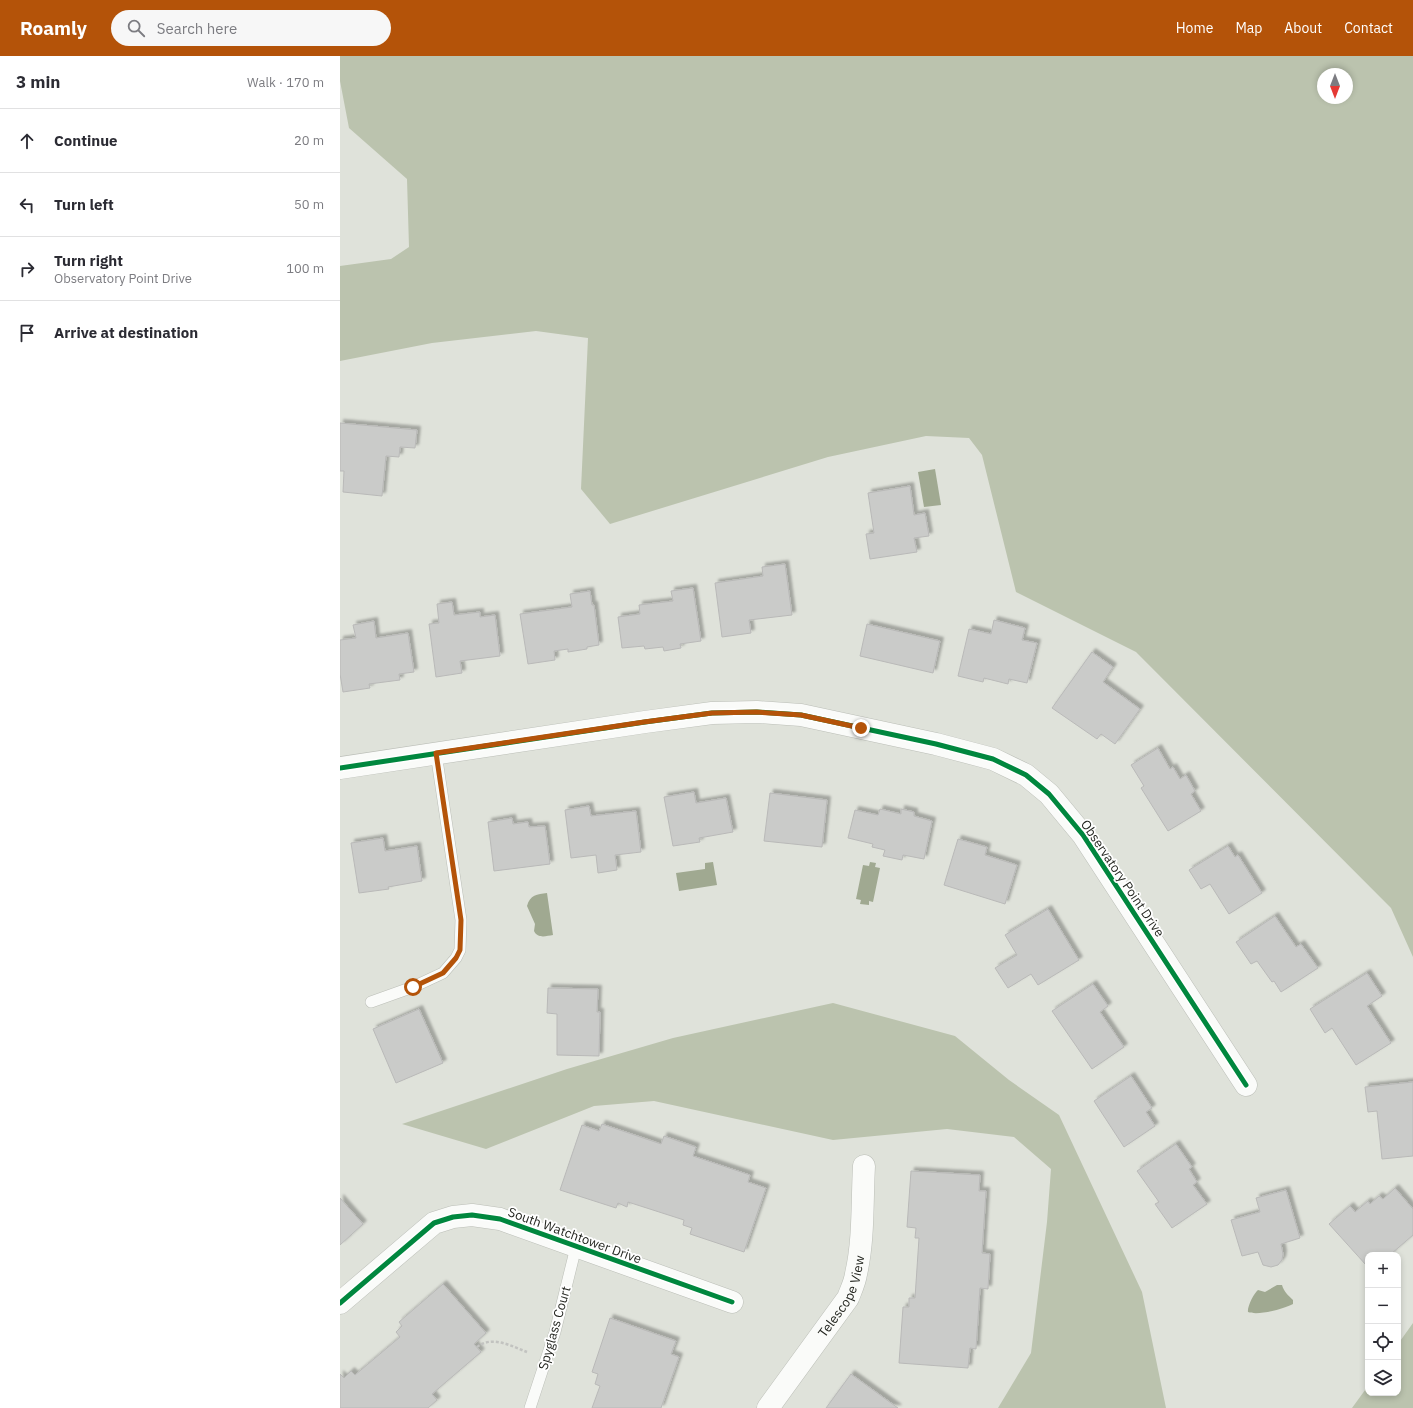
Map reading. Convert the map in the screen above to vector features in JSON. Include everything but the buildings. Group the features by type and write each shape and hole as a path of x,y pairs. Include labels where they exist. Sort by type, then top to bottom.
{"street":[{"name":"Observatory Point Drive","path":"340,768 644,722 712,713 756,712 801,715 936,744 993,759 1026,776 1049,794 1083,835 1246,1085"},
{"name":"Telescope View","path":"768,1408 848,1298 856,1276 860,1250 864,1166"},
{"name":"South Watchtower Drive","path":"340,1303 434,1223 453,1217 472,1215 500,1219 732,1302"}],"lane":[{"path":"371,1002 413,987 443,973 456,958 460,950 461,920 436,753"},
{"name":"Spyglass Court","path":"530,1408 555,1332 576,1247"}],"path":[{"path":"477,1347 482,1342 492,1341 504,1343 546,1358"}],"shaded area":[{"path":"340,56 1413,56 1413,957 1391,908 1136,652 1016,592 982,455 969,438 926,436 828,457 610,524 581,489 588,338 536,331 432,343 340,361 340,266 391,259 409,247 407,179 349,128 340,81"},
{"path":"935,469 941,505 924,507 918,472"},
{"path":"713,862 717,885 679,891 676,873 705,869 705,863"},
{"path":"870,862 876,863 875,867 880,868 873,902 869,901 869,905 860,904 861,900 856,899 863,865 869,866"},
{"path":"547,893 553,935 540,936 534,931 535,924 527,906 532,897"},
{"path":"833,1003 955,1036 1009,1080 1059,1115 1142,1292 1166,1408 998,1408 1031,1353 1047,1222 1051,1169 1014,1137 947,1129 833,1140 654,1101 594,1106 486,1149 402,1124 567,1069 673,1038"},
{"path":"1277,1285 1282,1285 1285,1292 1293,1300 1293,1304 1264,1313 1248,1312 1251,1300 1258,1290 1265,1292"},
{"path":"1413,1323 1413,1408 1352,1408 1365,1390 1365,1396 1401,1396 1401,1340"}],"cycle path":[{"path":"340,768 712,713 757,712 801,715 936,744 993,759 1026,775 1049,794 1083,835 1246,1085"},
{"path":"340,1303 434,1223 453,1217 472,1215 500,1219 732,1302"}],"route":[{"path":"413,987 443,973 456,958 460,950 461,920 436,753 712,713 756,712 801,715 861,728"}]}
